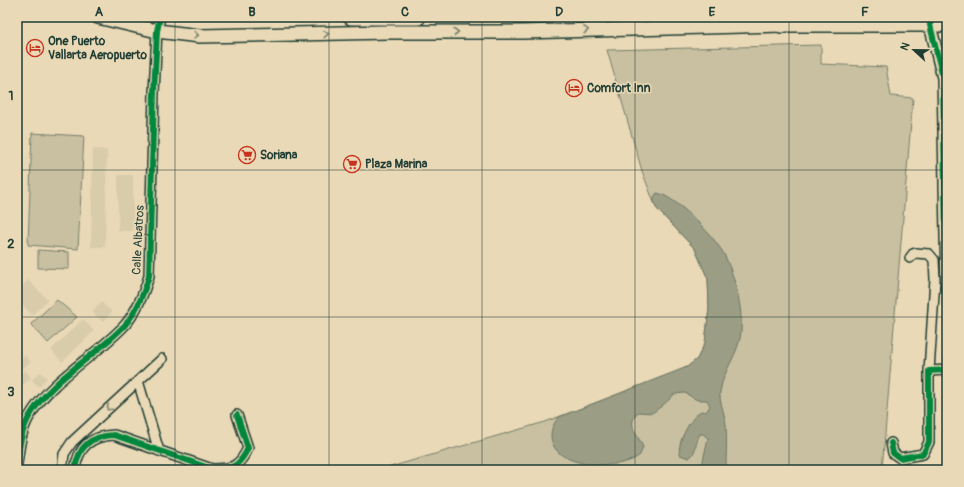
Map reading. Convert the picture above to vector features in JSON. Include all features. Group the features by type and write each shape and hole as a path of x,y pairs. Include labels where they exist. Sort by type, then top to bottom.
{"highway":[{"path":"351,17 418,17"},
{"path":"755,17 782,25"}],"main road":[{"path":"98,17 157,31 200,36 402,32 523,32 931,21 947,25"}],"street":[{"name":"Calle Albatros","path":"17,464 19,448 29,418 52,390 126,324 142,298 150,276 157,31 160,17"},
{"path":"931,21 945,78 947,288"},
{"path":"891,443 893,453 900,458 923,454 928,442 929,371 935,279 934,260 929,254 921,253 913,254 910,258"},
{"path":"62,470 64,454 84,432 162,359"},
{"path":"929,371 947,370"},
{"path":"138,382 159,451"},
{"path":"75,470 77,456 90,441 101,436 114,435 212,469 228,469 241,462 248,448 237,415"},
{"path":"84,432 90,441"}],"shaded area":[{"path":"821,45 821,64 886,67 891,96 913,98 882,470 380,470 545,422 676,372 687,367 697,359 705,343 709,308 708,279 695,249 656,208 642,171 607,50"},
{"path":"32,133 84,136 78,249 28,245"},
{"path":"93,149 107,150 105,247 91,247"},
{"path":"118,175 133,175 133,231 118,231"},
{"path":"657,193 674,202 705,229 725,256 738,293 741,313 740,340 724,376 720,392 720,400 726,424 726,470 701,470 708,438 703,434 700,434 697,440 692,456 689,458 680,455 679,450 682,437 689,424 697,414 701,411 706,412 710,406 707,400 697,400 685,393 674,394 652,413 638,412 633,421 633,425 643,447 640,455 630,461 598,465 586,464 574,461 564,456 556,450 552,442 552,428 559,417 687,367 697,359 705,343 709,308 708,279 695,249 656,208 653,198"},
{"path":"38,250 69,252 69,269 38,268"},
{"path":"28,280 48,300 32,315 17,299 17,292"},
{"path":"57,300 77,317 48,343 31,324"},
{"path":"101,302 112,312 103,322 92,312"},
{"path":"83,319 94,331 62,362 51,350"},
{"path":"25,355 31,362 20,370 17,366 17,361"},
{"path":"25,370 31,378 20,387 17,383 17,377"},
{"path":"40,372 47,378 39,387 32,380"}],"cycle path":[{"path":"17,464 24,428 38,403 61,380 113,337 125,325 137,308 149,276 154,93 157,31 160,17"},
{"path":"931,17 930,25 943,78 947,288"},
{"path":"891,443 893,453 900,458 923,454 929,442 929,371 947,370"},
{"path":"75,470 79,455 87,444 92,440 114,435 212,469 234,466 242,459 248,448 237,415"}],"place":[{"name":"One Puerto Vallarta Aeropuerto","path":"35,48"},
{"name":"Comfort Inn","path":"574,88"},
{"name":"Soriana","path":"247,155"},
{"name":"Plaza Marina","path":"352,164"}]}
